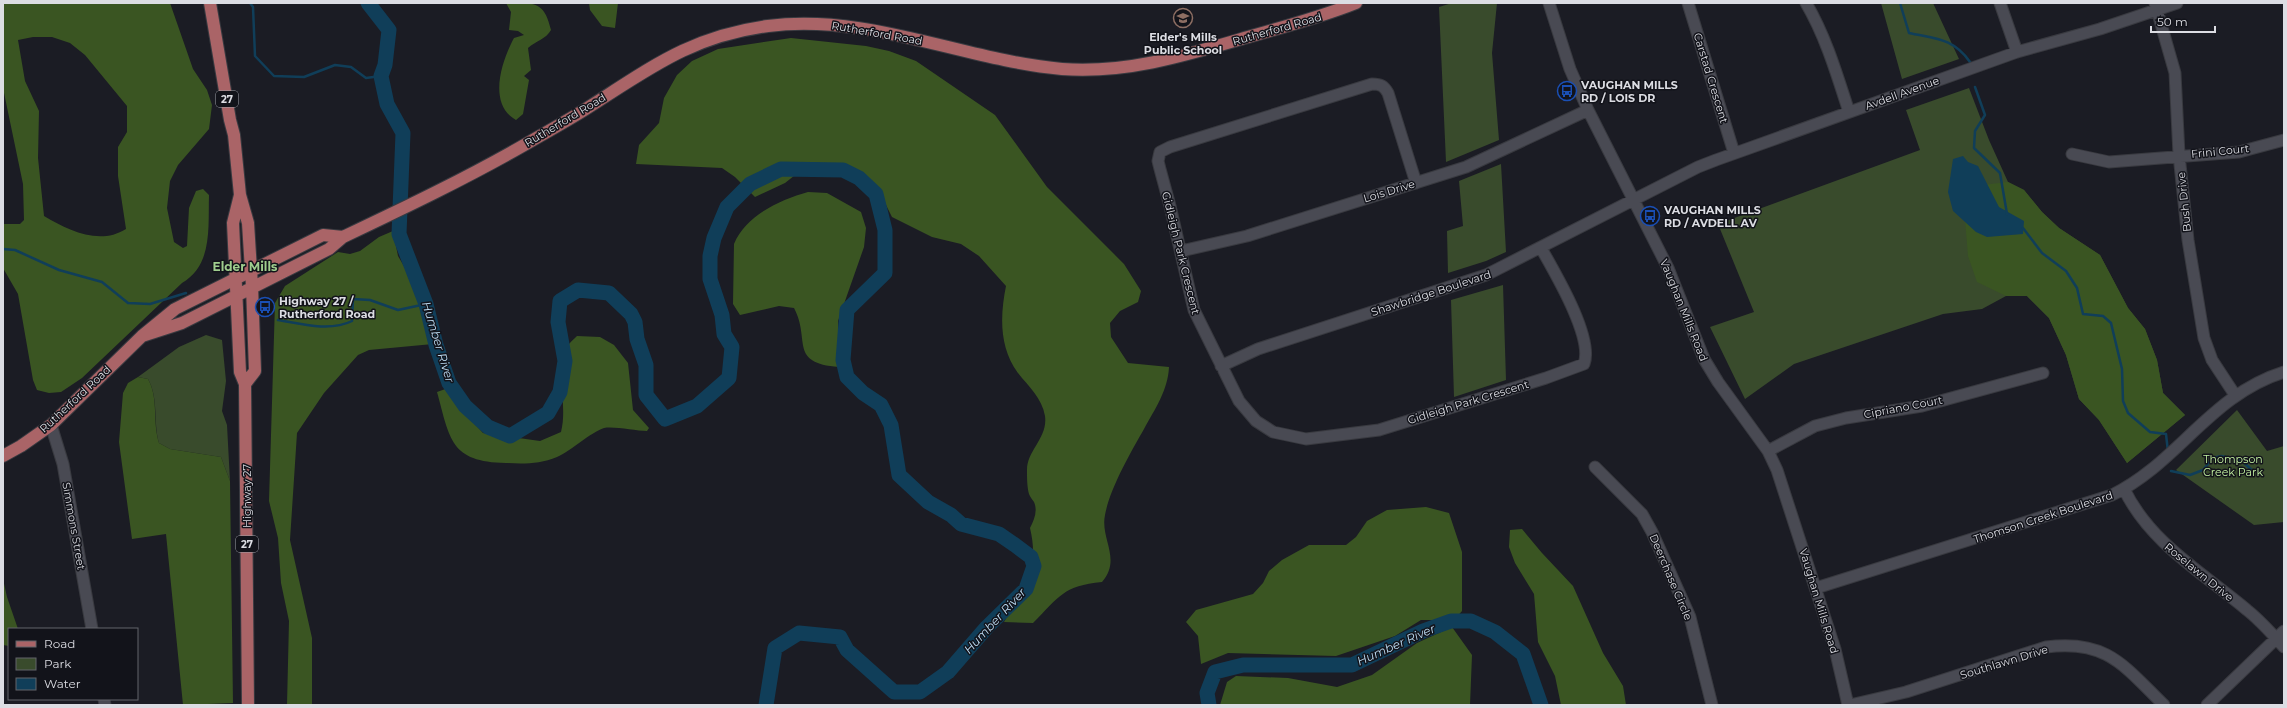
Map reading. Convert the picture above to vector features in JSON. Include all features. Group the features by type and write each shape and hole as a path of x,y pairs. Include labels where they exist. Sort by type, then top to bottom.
{"main road":[{"name":"Highway 27","path":"210,3 230,120 234,135 240,195 248,223 252,286 254,371 245,384"},
{"name":"Rutherford Road","path":"142,336 182,323 236,294 329,249 343,237 442,188 531,141 670,55 714,38 753,28 802,24 847,26 1029,64 1061,69 1101,69 1128,67 1176,58 1328,14 1356,3"},
{"name":"Highway 27","path":"240,195 232,223 240,372 245,384 248,705"},
{"name":"Rutherford Road","path":"3,456 21,446 51,425 142,336 175,309 323,235 343,237"}],"street":[{"name":"Vaughan Mills Road","path":"1549,3 1568,64 1588,110 1668,268 1699,348 1709,369 1768,451 1786,492 1835,649 1849,705"},
{"name":"Carstad Crescent","path":"1688,3 1734,153"},
{"path":"1806,3 1816,20 1830,54 1849,112"},
{"path":"2000,3 2017,52"},
{"name":"Avdell Avenue","path":"1633,200 1698,167 1734,153 2017,52 2100,28 2156,6 2177,3"},
{"name":"Bush Drive","path":"2156,6 2175,73 2179,155 2188,240 2204,338 2212,360 2235,395"},
{"name":"Gidleigh Park Crescent","path":"1416,183 1388,94 1384,87 1372,84 1170,147 1160,152 1160,169 1194,310 1235,395 1246,411 1256,421 1280,434 1306,440 1393,426 1578,368 1584,364 1586,354 1580,327 1561,285 1541,248"},
{"name":"Lois Drive","path":"1181,251 1247,236 1466,167 1588,110"},
{"name":"Frini Court","path":"2072,154 2109,162 2179,155 2239,152 2284,140"},
{"name":"Shawbridge Boulevard","path":"1221,366 1258,349 1486,275 1633,200"},
{"name":"Cipriano Court","path":"1768,451 1815,426 1846,418 1922,406 2043,372"},
{"name":"Thomson Creek Boulevard","path":"1816,588 2085,505 2124,489 2162,460 2235,395 2284,372"},
{"name":"Simmons Street","path":"51,425 63,464 92,628"},
{"name":"Deerchase Circle","path":"1595,467 1642,514 1652,532 1690,617 1712,705"},
{"name":"Roselawn Drive","path":"2124,489 2131,504 2165,545 2246,608 2282,639"},
{"path":"2207,705 2282,639"},
{"name":"Southlawn Drive","path":"1849,705 1906,692 2046,647 2067,644 2088,647 2108,653 2122,664 2164,705"}],"green space":[{"path":"3,3 170,3 193,69 207,90 212,105 209,129 178,165 170,181 167,208 174,242 183,248 187,246 189,208 196,191 203,189 209,195 207,244 204,256 199,266 192,275 82,378 61,392 49,393 37,390 33,380 18,294 3,268 3,224 20,224 24,220 23,184 3,88","holes":["33,37 52,37 70,43 85,55 127,106 127,132 118,147 118,176 126,229 116,234 105,236 84,234 73,231 44,216 38,158 39,111 25,81 18,40"]},
{"path":"506,3 531,4 541,8 545,13 551,30 546,36 528,48 531,70 524,76 529,80 523,114 516,120 507,113 502,104 499,93 500,81 509,47 514,38 524,35 518,31 509,30 511,12"},
{"path":"589,3 618,3 615,28 602,26 590,10"},
{"path":"1452,3 1497,3 1492,53 1499,140 1446,162 1439,7"},
{"path":"1881,3 1933,3 1959,59 1902,79"},
{"path":"791,38 866,46 889,51 916,61 995,115 1047,187 1124,264 1141,291 1138,302 1120,311 1110,323 1111,337 1128,363 1169,367 1164,391 1133,448 1111,493 1104,524 1110,557 1108,574 1102,582 1079,586 1063,594 1056,599 1033,623 1004,622 1024,588 1031,567 1033,543 1030,528 1036,509 1028,491 1027,470 1030,456 1041,437 1045,424 1045,416 1041,404 1018,373 1007,353 1004,342 1002,320 1006,286 979,256 961,244 932,237 892,217 886,205 855,174 837,165 809,164 785,183 755,197 735,177 722,168 636,164 639,145 659,123 664,98 677,75 692,61 718,49"},
{"path":"1969,88 1989,140 2008,182 2024,190 2042,212 2059,228 2100,255 2128,308 2145,329 2157,360 2163,393 2185,415 2127,463 2099,420 2079,399 2066,355 2049,318 2027,296 2006,296 1982,309 1943,314 1794,364 1745,399 1710,327 1754,312 1718,224 1920,150 1906,110"},
{"path":"1501,164 1506,252 1486,261 1448,273 1447,231 1463,226 1459,181"},
{"path":"2008,182 2024,190 2042,212 2059,228 2100,255 2128,308 2145,329 2157,360 2163,393 2185,415 2127,463 2099,420 2079,399 2066,355 2049,318 2027,296 2006,296 1977,282 1968,256 1965,219 1974,186"},
{"path":"808,192 827,193 861,212 866,228 864,247 838,321 839,367 823,365 813,361 807,355 804,348 799,320 794,308 779,306 740,315 733,304 734,244 739,234 755,217 765,210 786,199"},
{"path":"393,231 398,256 408,273 423,307 433,344 369,350 358,355 324,393 297,433 290,540 312,638 312,705 287,705 289,621 281,583 278,538 269,501 275,303 285,286 338,252 350,254 360,251 379,237"},
{"path":"1503,285 1506,380 1454,397 1451,300"},
{"path":"206,335 222,340 226,381 222,411 227,425 230,481 221,457 170,449 159,443 156,427 154,394 148,379 138,377 179,347"},
{"path":"577,336 600,337 614,345 628,363 633,410 649,428 647,431 604,428 593,433 557,457 532,463 487,462 473,458 455,445 445,423 437,392 451,387 463,411 483,433 540,441 561,432 563,422 561,378 563,357 566,348"},
{"path":"138,377 148,379 151,387 159,443 170,449 221,457 230,481 233,703 183,705 166,534 132,539 119,442 123,393 128,383"},
{"name":"Thompson Creek Park","path":"2237,410 2267,451 2284,446 2284,522 2254,525 2176,470"},
{"path":"1426,507 1449,513 1462,552 1462,611 1454,620 1421,620 1395,636 1336,656 1228,653 1201,664 1198,636 1186,622 1196,610 1253,594 1263,583 1269,571 1282,560 1309,545 1346,545 1356,537 1367,521 1387,510"},
{"path":"1522,529 1573,586 1603,653 1623,686 1626,705 1561,705 1555,676 1538,642 1534,594 1515,563 1509,547 1510,530"},
{"path":"3,579 7,597 18,628 8,628 8,646 3,645"},
{"path":"1452,627 1472,655 1470,705 1220,705 1227,682 1236,676 1288,678 1337,687 1372,675 1417,643"}],"water":[{"path":"1963,156 1968,162 1978,166 1999,207 2024,221 2023,234 1987,237 1976,232 1953,211 1948,192 1953,159"}],"waterway":[{"path":"250,3 253,7 255,56 274,76 304,77 335,65 351,67 366,78 381,76"},
{"name":"Humber River","path":"368,3 389,30 385,65 381,76 387,104 403,133 399,234 426,304 436,345 449,383 465,406 488,427 510,436 548,413 560,392 565,361 558,322 560,301 578,290 609,293 631,314 635,322 637,339 646,365 646,395 665,419 697,406 729,378 732,347 724,334 722,315 710,279 710,256 714,238 727,207 750,184 781,169 843,170 859,178 876,194 885,230 885,273 847,310 843,360 847,377 863,393 881,405 891,425 899,475 928,502 951,515 961,524 999,534 1031,557 1034,566 1026,589 987,627 948,672 920,692 894,692 847,650 840,637 799,633 775,648 766,705"},
{"path":"1900,3 1909,33 1936,38 1950,44 1964,54 1970,62"},
{"path":"1975,87 1985,115 1975,131 1974,148 2000,173 2007,214"},
{"path":"2023,228 2042,253 2066,271 2077,288 2083,314 2103,316 2111,323 2122,369 2123,401 2128,413 2150,432 2166,434 2168,452"},
{"path":"3,249 15,250 59,270 102,282 128,303 150,304 186,293"},
{"path":"278,320 325,327 343,324 352,321 353,299 370,300 398,310 426,304"},
{"path":"2171,471 2190,475 2203,470 2213,458 2221,456 2241,460 2254,472"},
{"name":"Humber River","path":"1209,705 1207,693 1215,672 1243,665 1352,665 1423,631 1451,621 1471,621 1495,632 1523,654 1541,705"}],"place":[{"name":"Elder's Mills Public School","path":"1183,18"},
{"name":"VAUGHAN MILLS RD / LOIS DR","path":"1567,91"},
{"name":"VAUGHAN MILLS RD / AVDELL AV","path":"1650,216"},
{"name":"Highway 27 / Rutherford Road","path":"265,307"}],"district":[{"name":"Elder Mills","path":"245,267"}]}
